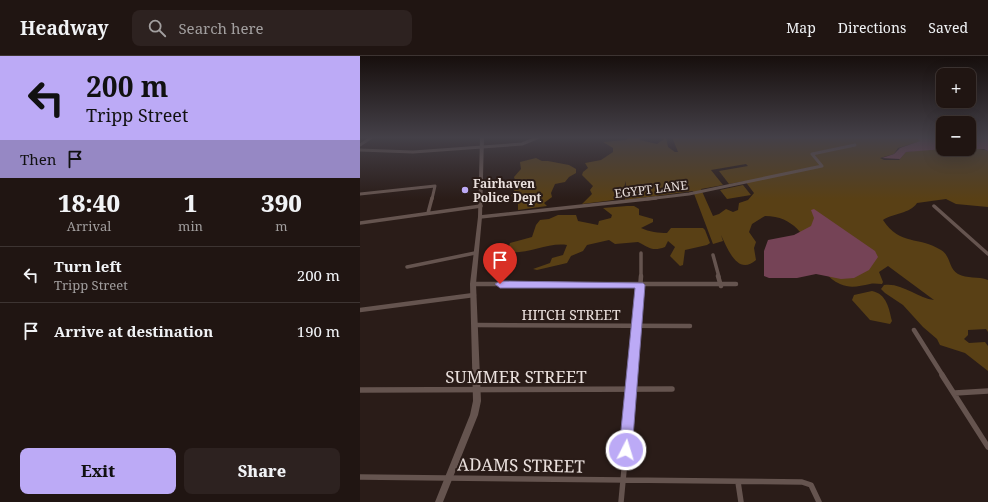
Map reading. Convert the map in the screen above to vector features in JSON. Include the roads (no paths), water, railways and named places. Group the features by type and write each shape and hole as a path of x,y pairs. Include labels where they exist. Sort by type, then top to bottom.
{"main road":[{"path":"439,502 474,415 478,389 473,284 481,206 482,158"}],"street":[{"name":"EGYPT LANE","path":"480,217 689,194 822,166 815,158"},
{"path":"360,194 435,186 428,213"},
{"path":"360,223 481,206"},
{"path":"934,206 988,254"},
{"path":"407,267 475,253"},
{"path":"621,502 637,325 641,253"},
{"path":"712,255 721,286"},
{"path":"473,284 721,286 736,284"},
{"path":"360,310 474,295"},
{"name":"HITCH STREET","path":"476,325 690,326"},
{"path":"914,330 988,447"},
{"name":"SUMMER STREET","path":"360,390 672,389"},
{"path":"955,393 988,391"},
{"name":"ADAMS STREET","path":"360,478 802,482 811,485 819,502"},
{"path":"738,482 740,502"}],"place":[{"name":"Fairhaven Police Dept","path":"465,190"}]}
